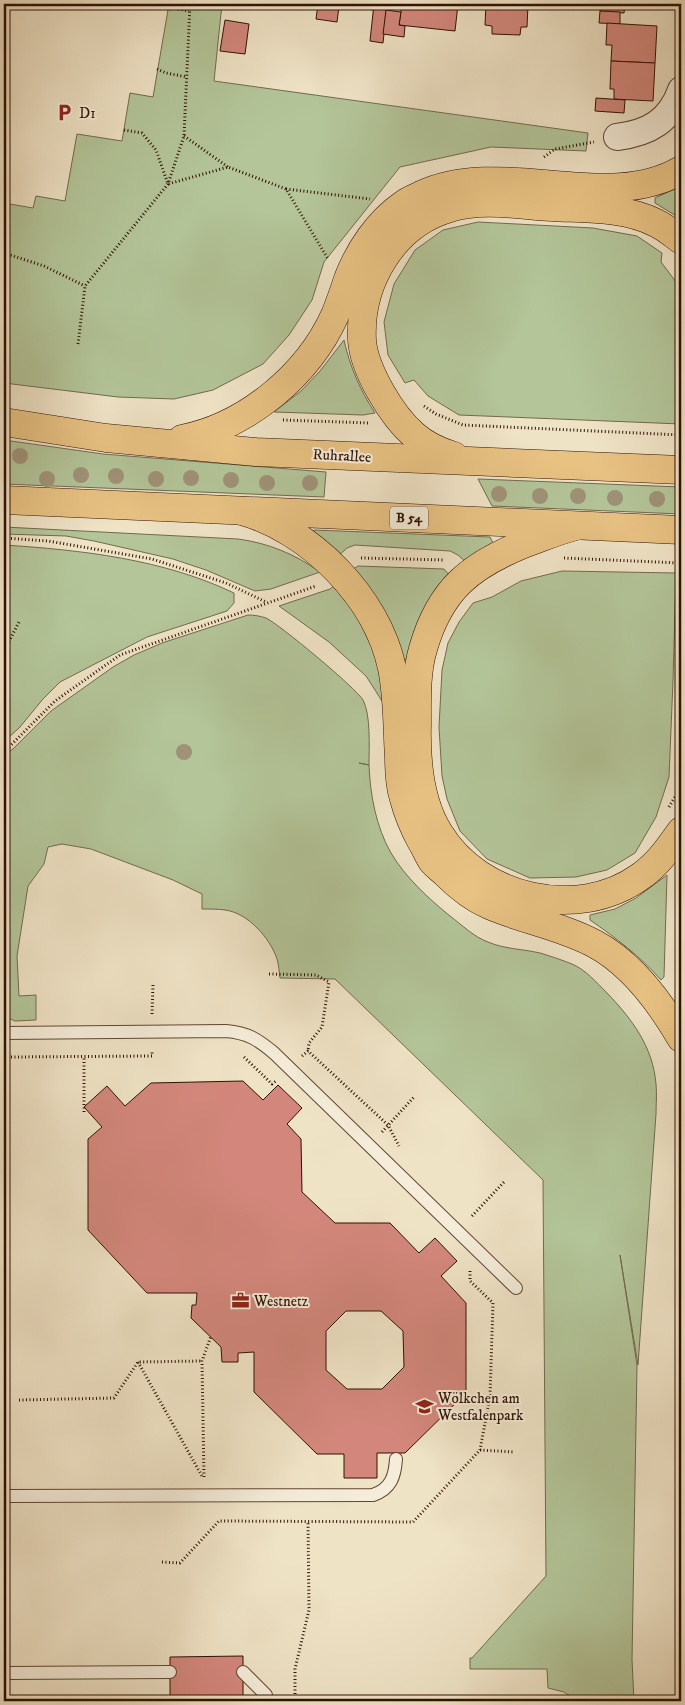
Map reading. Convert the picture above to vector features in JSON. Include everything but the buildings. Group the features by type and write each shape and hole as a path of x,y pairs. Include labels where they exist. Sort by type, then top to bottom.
{"highway":[{"path":"158,442 184,439 228,424 270,396 296,374 315,350 335,315 349,276 364,246 382,222 405,203 448,185 496,181 612,188 640,185 681,170"},
{"path":"477,462 451,455 431,446 414,435 393,412 380,391 370,369 362,341 363,311 372,278 387,253 405,232 427,217 450,208 477,203 606,210 631,214 656,223 681,240"},
{"name":"Ruhrallee","path":"4,422 91,436 256,452 681,470"},
{"name":"B 54","path":"4,500 681,530"},
{"path":"242,511 256,515 295,537 338,570 360,597 380,631 392,667 403,798 413,826 432,861 459,887 488,904 566,931 596,944 626,967 660,1005 681,1038"},
{"path":"576,526 556,531 499,554 481,564 464,577 434,616 423,650 418,685 417,738 419,773 426,808 439,834 456,854 481,876 510,890 543,899 574,900 606,894 641,877 664,855 675,820"}],"street":[{"path":"617,137 633,135 650,129 666,116 678,99 681,90"}],"lane":[{"path":"4,1033 226,1031 241,1033 255,1038 290,1069 516,1288"},
{"path":"4,1496 373,1494 382,1492 392,1480 396,1473 396,1458"},
{"path":"4,1673 170,1672"},
{"path":"243,1672 266,1695"}],"path":[{"path":"78,344 85,286 168,184 184,136 190,4"},
{"path":"168,7 189,10"},
{"path":"158,69 166,73 186,77"},
{"path":"124,130 142,133 156,150 168,184"},
{"path":"184,136 228,167 286,189 378,200"},
{"path":"538,163 554,149 617,137"},
{"path":"168,184 228,167"},
{"path":"286,189 331,264"},
{"path":"4,254 44,266 85,286"},
{"path":"648,434 681,435"},
{"path":"4,538 48,541 152,559 226,583 266,602"},
{"path":"360,558 445,560"},
{"path":"562,558 681,563"},
{"path":"4,752 55,702 120,655 266,602 322,584"},
{"path":"4,651 19,622"},
{"path":"675,820 681,732"},
{"path":"660,1005 677,986 680,872 664,855"},
{"path":"241,1054 272,1084 308,1051 309,1043 322,1027 329,982 316,974 269,974"},
{"path":"152,1048 161,1048"},
{"path":"308,1051 388,1125 399,1146 406,1152"},
{"path":"84,1057 84,1112"},
{"path":"369,1146 414,1096"},
{"path":"219,1521 413,1522 480,1450 490,1396 493,1303 470,1281 472,1216 504,1182"},
{"path":"466,1210 472,1216"},
{"path":"204,1480 202,1361 211,1336"},
{"path":"138,1362 202,1361"},
{"path":"19,1400 114,1398 138,1362"},
{"path":"138,1362 204,1480"},
{"path":"480,1450 514,1452"},
{"path":"162,1562 180,1562 219,1521 220,1480 204,1480"},
{"path":"295,1701 295,1669 309,1610 308,1522"}],"green space":[{"path":"169,4 222,4 214,81 588,133 586,151 491,147 400,167 324,262 312,300 289,335 263,364 213,390 174,399 118,397 4,383 4,203 33,208 36,196 65,201 77,134 122,141 130,93 153,97"},
{"path":"681,186 681,219 655,203 655,198"},
{"path":"478,222 593,228 637,236 662,253 661,262 679,286 681,298 681,424 459,415 428,396 414,380 405,383 388,355 384,322 394,284 415,250 443,230"},
{"path":"344,340 356,378 375,413 363,415 274,412 301,391 320,371"},
{"path":"4,440 103,454 326,472 324,497 4,484"},
{"path":"478,479 681,487 681,514 492,506"},
{"path":"4,527 238,539 260,543 281,550 320,572 271,589 255,591 206,570 173,559 66,536 4,534"},
{"path":"314,530 490,537 493,543 467,563 450,551 355,545 347,548 336,558 311,534"},
{"path":"4,545 92,553 150,564 207,581 234,593 234,603 227,611 147,637 60,682 4,742"},
{"path":"358,566 444,569 450,576 406,660 402,657 350,571"},
{"path":"562,571 676,573 669,777 656,817 635,853 607,870 576,877 530,878 487,859 460,831 447,799 442,776 439,727 442,670 448,643 459,622 473,603 492,597 521,581"},
{"path":"335,585 352,606 380,664 385,700 382,701 366,676 329,642 279,606 330,589"},
{"path":"248,615 264,617 274,623 333,670 363,700 366,706 368,722 369,765 375,810 381,832 391,853 410,879 468,931 483,940 500,946 540,953 572,964 582,970 599,985 633,1023 651,1058 656,1084 656,1114 638,1365 620,1255 637,1365 632,1660 634,1701 577,1701 564,1692 548,1688 547,1669 470,1669 470,1658 546,1576 543,1180 335,979 280,978 278,961 274,951 264,935 250,921 234,912 202,909 202,894 173,880 91,849 62,844 48,847 44,864 28,886 17,956 19,996 36,995 36,1020 15,1021 8,1018 4,1000 4,756 51,711 113,667 134,655 162,643"},
{"path":"667,875 664,977 661,980 645,963 590,920 590,915 615,909 636,898"}],"place":[{"name":"D1","path":"65,113"},
{"name":"Westnetz","path":"240,1301"},
{"name":"Wölkchen am Westfalenpark","path":"424,1407"}]}
